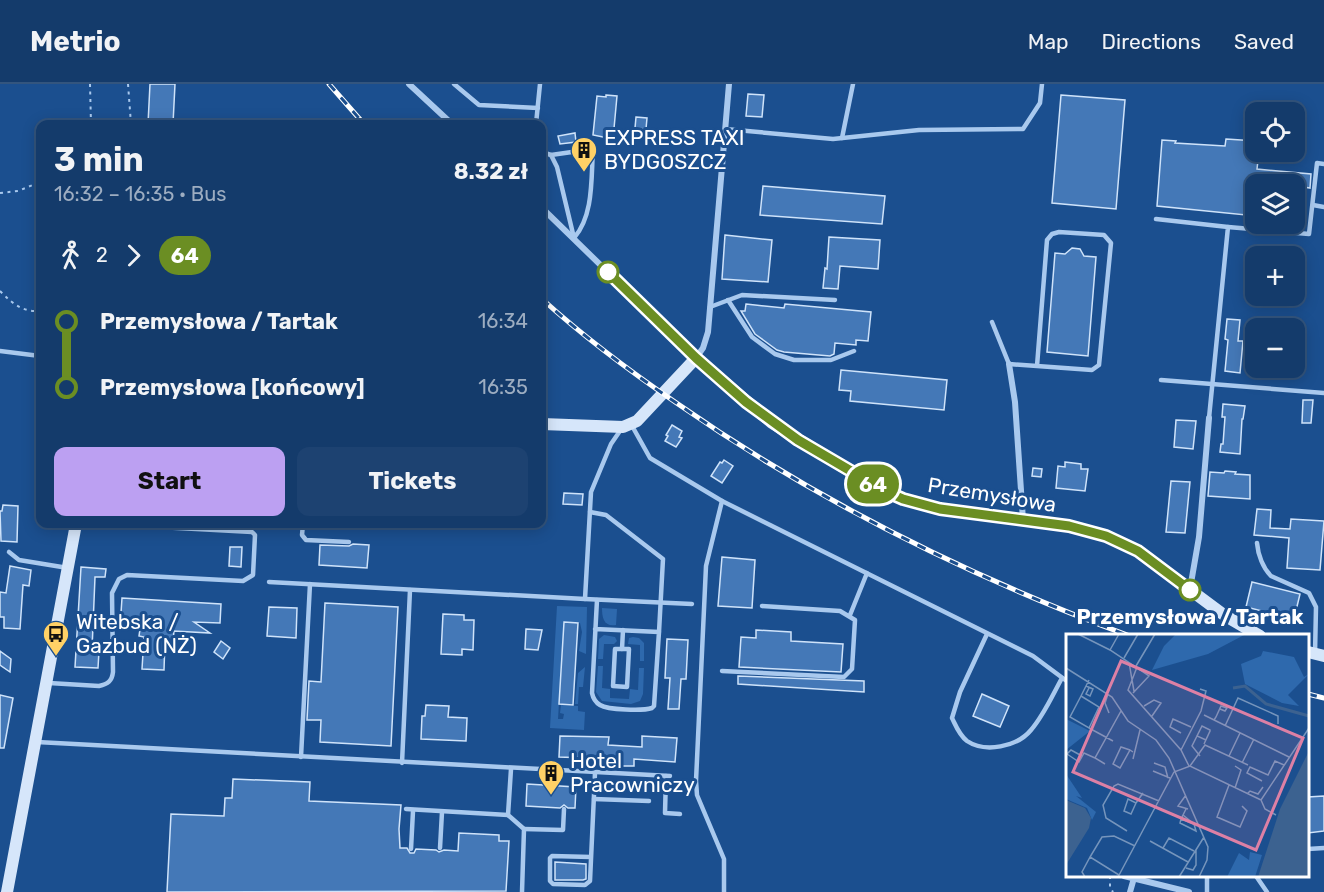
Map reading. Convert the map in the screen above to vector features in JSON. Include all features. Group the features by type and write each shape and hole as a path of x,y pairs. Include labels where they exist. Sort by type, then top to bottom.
{"street":[{"path":"409,84 448,120"},
{"path":"546,423 627,426 637,421 696,358 707,339 729,84"},
{"name":"Przemysłowa","path":"546,212 696,358 772,423 840,465 903,499 940,509 1088,530 1123,543 1224,615 1257,634"},
{"path":"1009,364 1015,402 1023,521"},
{"path":"1190,590 1199,537 1209,418"},
{"path":"7,892 75,528"},
{"path":"1129,877 1188,892"},
{"path":"1130,892 1134,878"}],"lane":[{"path":"454,84 479,105 538,108"},
{"path":"536,120 540,84"},
{"path":"842,138 853,84"},
{"path":"725,129 833,139 919,130 1023,129 1040,103 1042,84"},
{"path":"546,153 551,155 594,149 587,212 574,238"},
{"path":"551,155 557,167 574,238"},
{"path":"1156,219 1309,234 1317,163 1324,164"},
{"path":"1313,205 1324,207"},
{"path":"1209,418 1228,226"},
{"path":"992,322 1009,364 1092,370 1099,365 1111,243 1104,235 1059,232 1052,234 1047,240 1037,366"},
{"path":"710,307 742,295 835,300"},
{"path":"728,300 752,337 775,354 794,360 831,360 854,351"},
{"path":"0,351 36,356"},
{"path":"1161,380 1324,393"},
{"path":"585,599 594,483 611,444 627,426 650,458 722,501 1032,656 1066,681"},
{"path":"722,501 706,566 696,781 697,795 724,859 724,892"},
{"path":"590,512 606,515 663,559 654,706 648,710 605,707 597,703 591,693 597,600"},
{"path":"46,683 99,686 110,681 113,672 112,593 119,579 127,575 243,581 253,575 255,535 252,532 177,528"},
{"path":"303,528 302,535 306,540 349,542"},
{"path":"1257,543 1266,572 1309,593 1316,607 1316,654"},
{"path":"9,552 19,560 68,568"},
{"path":"850,615 867,573"},
{"path":"269,582 692,604"},
{"path":"302,757 310,584"},
{"path":"402,763 410,590"},
{"path":"722,671 848,675 852,669 855,620 850,615 840,611 762,606"},
{"path":"595,629 659,632"},
{"path":"622,649 623,630"},
{"path":"987,634 960,692 952,718 959,734 967,741 985,748 1019,740 1030,731 1062,678"},
{"path":"615,649 622,649 629,649 627,687 613,686 615,649"},
{"path":"35,742 668,776 665,813 680,814"},
{"path":"508,815 511,769"},
{"path":"591,857 552,856 550,858 550,881 553,884 585,885 590,881 595,773"},
{"path":"594,799 649,801"},
{"path":"406,809 508,815 525,829 563,830 564,809"},
{"path":"411,849 413,810"},
{"path":"440,848 442,812"},
{"path":"522,892 525,829"},
{"path":"1309,849 1324,848"},
{"path":"1257,877 1267,892"}],"path":[{"path":"90,84 92,120"},
{"path":"128,84 131,120"},
{"path":"0,193 18,191 36,184"},
{"path":"0,291 12,303 27,312 36,311"},
{"path":"1110,877 1110,887 1113,892"}],"shaded area":[{"path":"557,606 587,607 586,654 579,651 582,632 580,623 564,622 558,719 563,719 564,714 560,713 561,705 578,706 578,711 585,712 584,730 550,728"},
{"path":"602,608 617,609 616,625 606,623 602,615"},
{"path":"604,635 615,637 617,641 614,644 604,644 603,659 598,659 599,639"},
{"path":"629,638 639,638 644,643 644,661 640,661 640,645 628,644"},
{"path":"598,666 603,666 602,688 610,689 610,698 629,699 630,689 638,690 639,668 644,668 643,694 640,701 631,704 602,701 596,692"},
{"path":"585,667 583,687 579,687 578,704 575,704 578,673"}],"building":[{"path":"150,84 175,84 173,120 148,120"},
{"path":"748,94 764,95 762,117 746,116"},
{"path":"606,95 617,96 613,139 593,135 597,96 606,97"},
{"path":"1061,95 1125,100 1116,209 1052,203"},
{"path":"636,117 647,118 646,129 635,128"},
{"path":"575,133 576,142 560,144 558,136"},
{"path":"1226,139 1245,140 1245,162 1258,162 1257,169 1311,174 1310,188 1305,187 1305,174 1245,174 1245,215 1157,206 1162,140 1225,146"},
{"path":"763,186 885,196 882,224 760,215"},
{"path":"725,235 772,240 768,282 722,279"},
{"path":"829,237 880,240 878,269 840,266 838,289 823,288"},
{"path":"1072,248 1080,249 1084,256 1096,257 1088,356 1047,352 1055,253 1065,254"},
{"path":"746,304 784,308 785,304 871,312 868,341 856,340 856,345 835,343 834,354 830,356 777,350 755,334 741,311 745,311"},
{"path":"1227,319 1240,320 1238,341 1243,341 1240,373 1225,371 1228,340 1225,339"},
{"path":"841,370 947,380 944,410 850,401 851,391 839,390"},
{"path":"1303,400 1313,400 1311,423 1302,423"},
{"path":"1223,404 1245,406 1240,454 1220,452 1221,444 1223,444 1225,417 1222,417"},
{"path":"1176,420 1196,421 1193,449 1174,447"},
{"path":"672,425 682,431 679,437 682,438 676,447 665,441"},
{"path":"724,460 733,466 722,483 711,476 720,462"},
{"path":"1065,462 1081,464 1081,469 1088,469 1085,491 1056,488 1058,466 1065,467"},
{"path":"1033,468 1042,469 1041,477 1032,476"},
{"path":"1225,471 1250,475 1250,499 1208,496 1210,472 1224,473"},
{"path":"1171,481 1190,482 1185,533 1166,532"},
{"path":"564,493 583,494 582,505 563,504"},
{"path":"3,505 18,506 17,542 1,541 0,511"},
{"path":"1257,509 1271,510 1270,528 1290,529 1291,519 1324,521 1320,570 1287,568 1289,538 1254,535"},
{"path":"320,545 349,546 369,545 367,568 319,565"},
{"path":"230,547 242,547 241,567 229,566"},
{"path":"722,557 755,560 752,608 718,606"},
{"path":"10,566 31,570 29,586 23,585 20,629 4,628 4,617 0,617 0,592 6,593"},
{"path":"81,567 106,569 105,577 95,577 92,650 99,651 98,668 75,667"},
{"path":"1252,582 1300,594 1294,619 1246,607"},
{"path":"122,598 221,604 220,623 194,622 210,633 174,631 173,641 165,640 164,670 142,669 144,637 139,636 140,629 120,628"},
{"path":"325,603 398,607 391,746 320,742 321,720 307,720 309,681 321,682"},
{"path":"269,607 297,608 296,638 267,636"},
{"path":"443,614 464,615 464,620 474,620 473,650 462,649 462,655 441,654"},
{"path":"564,622 578,623 573,705 559,704"},
{"path":"526,629 542,630 538,650 525,649"},
{"path":"756,630 791,632 791,641 843,644 841,672 739,667 741,637 756,638"},
{"path":"667,639 688,640 686,679 681,679 679,709 668,709 670,678 665,678"},
{"path":"221,641 230,648 223,659 214,652"},
{"path":"0,651 11,659 10,672 0,665"},
{"path":"738,676 864,681 864,692 738,684"},
{"path":"982,694 1009,706 1000,727 973,716"},
{"path":"0,695 13,698 4,748 0,748"},
{"path":"426,705 449,706 448,717 467,718 466,741 421,739 422,716 425,716"},
{"path":"560,736 609,737 608,745 642,747 642,736 677,738 675,762 634,759 634,766 615,766 616,759 559,757"},
{"path":"233,779 310,782 309,801 401,805 400,848 407,848 410,853 414,853 416,849 439,852 458,851 459,833 499,835 499,841 509,841 506,891 167,892 171,814 224,816 225,798 232,798"},
{"name":"Hotel Pracowniczy","path":"527,784 576,787 575,808 568,808 564,805 560,808 526,806"},
{"path":"1324,796 1324,831 1309,833 1309,797"},
{"path":"555,862 586,864 586,879 555,880"}],"railway":[{"path":"329,84 360,120"},
{"path":"546,302 591,340 678,404 731,440 841,505 954,563 1125,634"},
{"path":"1309,694 1324,698"}],"bus line":[{"name":"64","path":"608,272 696,358 772,423 885,491 903,499 940,509 1088,530 1138,551 1190,590"}],"place":[{"name":"EXPRESS TAXI BYDGOSZCZ","path":"584,173"},
{"name":"Przemysłowa / Tartak","path":"1190,590"},
{"name":"Witebska / Gazbud (NŻ)","path":"56,657"},
{"name":"Hotel Pracowniczy","path":"551,796"}]}
